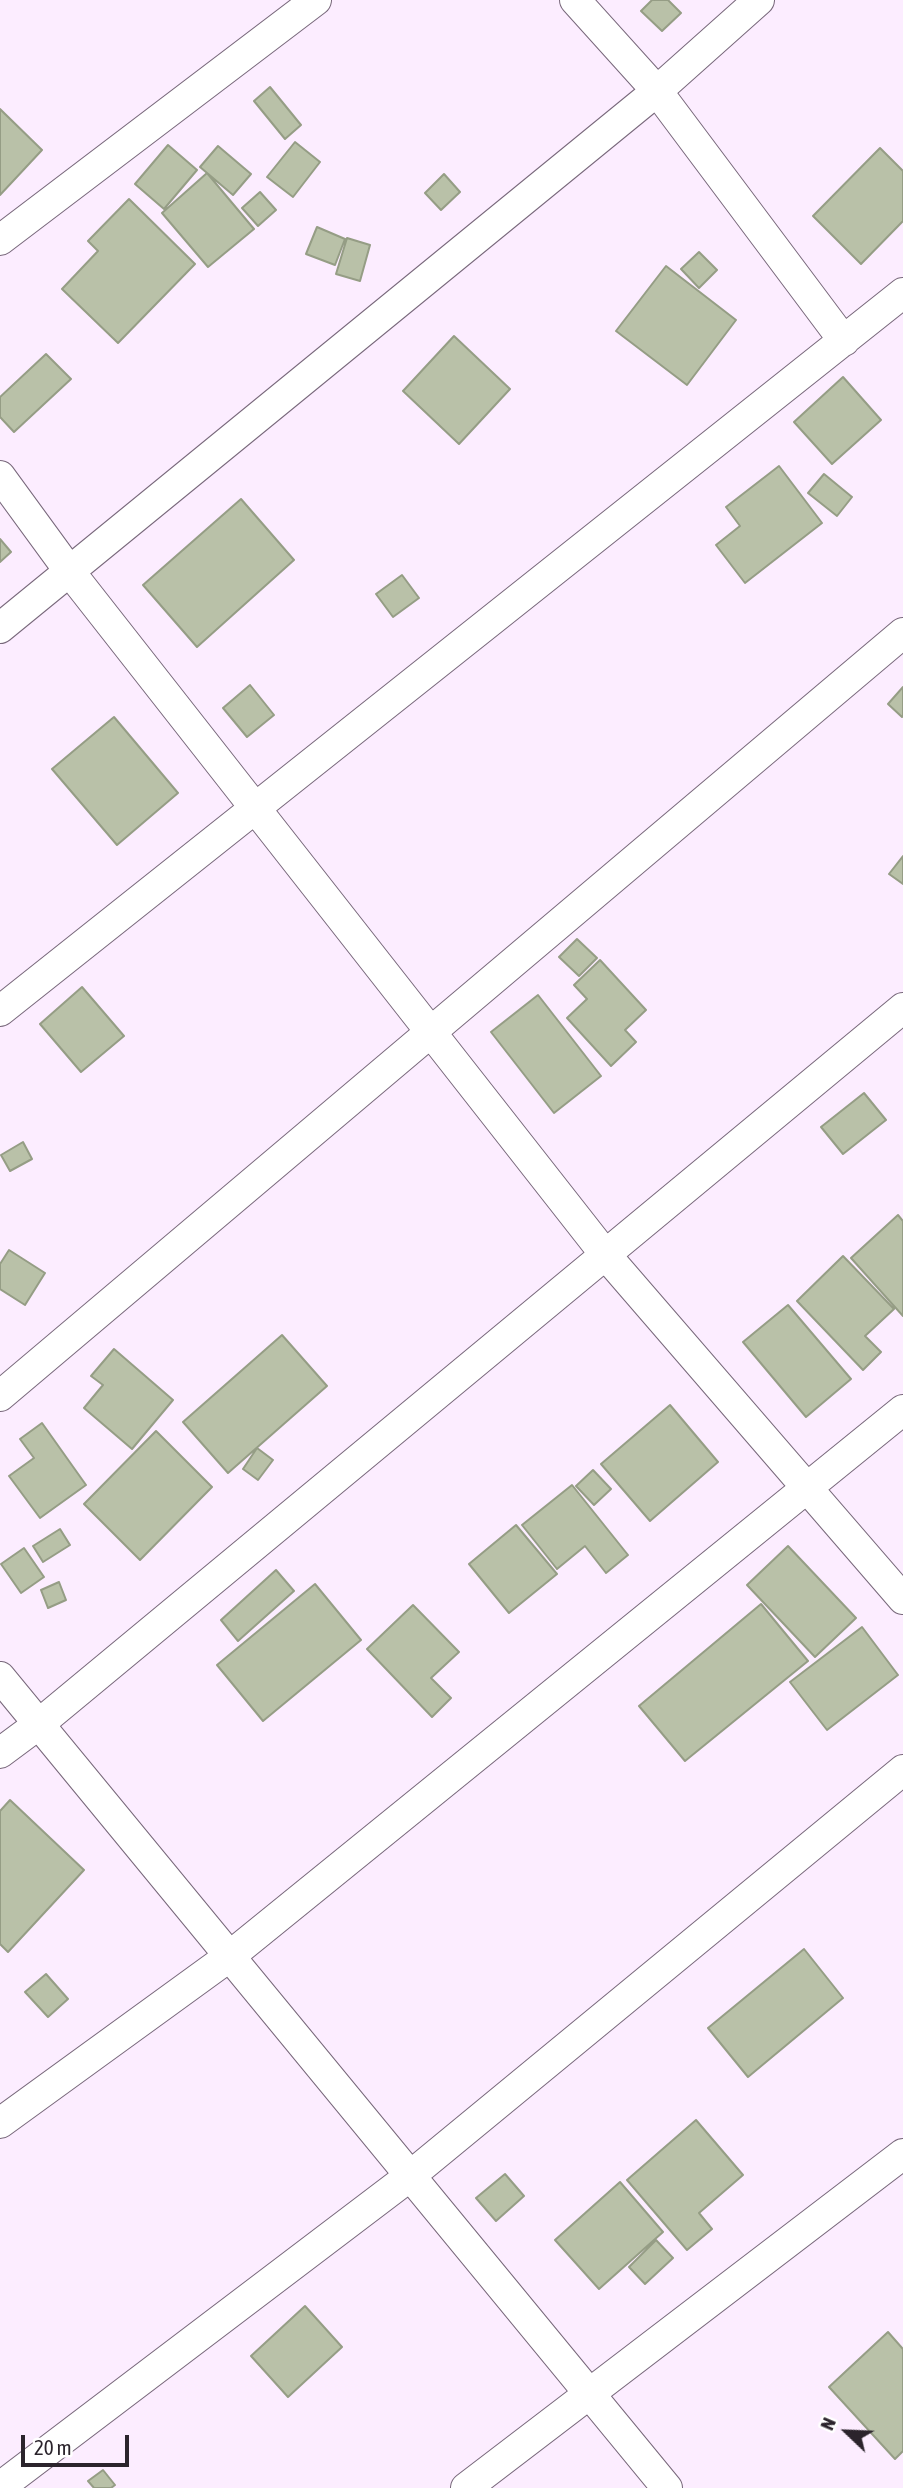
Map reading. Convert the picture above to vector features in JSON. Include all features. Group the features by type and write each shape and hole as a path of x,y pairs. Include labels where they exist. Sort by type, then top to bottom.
{"street":[{"path":"0,240 316,0"},
{"path":"575,0 657,91 844,341"},
{"path":"0,628 657,91 759,0"},
{"path":"0,1011 844,341 902,298"},
{"path":"0,476 70,572 604,1253 903,1599"},
{"path":"0,1396 429,1030 903,633"},
{"path":"0,1753 39,1724 604,1253 903,1008"},
{"path":"0,2123 230,1956 903,1410"},
{"path":"0,1677 667,2488"},
{"path":"0,2487 410,2175 903,1770"},
{"path":"466,2488 903,2154"}],"building":[{"path":"652,0 668,0 681,13 662,31 641,11"},
{"path":"270,87 301,125 285,139 254,101"},
{"path":"0,109 42,150 0,195"},
{"path":"295,142 320,162 293,197 267,177"},
{"path":"168,145 197,170 164,209 135,184"},
{"path":"218,146 251,174 233,195 200,167"},
{"path":"880,148 903,171 903,221 861,264 813,216"},
{"path":"207,173 254,229 208,267 162,213"},
{"path":"444,174 460,192 441,210 425,193"},
{"path":"260,192 276,210 258,226 242,208"},
{"path":"129,199 195,264 118,343 62,289 98,251 88,241"},
{"path":"317,227 345,239 335,265 306,254"},
{"path":"347,238 370,245 360,281 336,274"},
{"path":"699,252 717,270 699,288 681,269"},
{"path":"666,266 736,320 687,385 616,331"},
{"path":"454,336 510,389 459,444 403,391"},
{"path":"46,354 71,379 14,432 0,417 0,397"},
{"path":"843,377 881,420 832,464 794,422"},
{"path":"779,466 822,523 745,583 716,545 740,526 726,507"},
{"path":"824,474 852,497 837,516 808,493"},
{"path":"241,499 294,560 197,647 143,585"},
{"path":"0,539 11,552 0,562"},
{"path":"402,575 419,598 393,617 376,594"},
{"path":"250,685 274,715 247,737 223,708"},
{"path":"903,687 903,715 902,717 888,704"},
{"path":"114,717 178,793 117,845 52,769"},
{"path":"903,856 903,884 889,874"},
{"path":"577,939 597,958 579,976 559,957"},
{"path":"600,960 646,1010 625,1030 636,1042 611,1066 567,1018 587,999 574,985"},
{"path":"82,987 124,1036 81,1072 40,1024"},
{"path":"538,995 601,1076 554,1113 491,1032"},
{"path":"864,1093 886,1120 843,1154 821,1127"},
{"path":"23,1142 32,1159 10,1171 1,1155"},
{"path":"898,1215 903,1221 903,1316 851,1258"},
{"path":"9,1250 45,1273 25,1305 0,1289 0,1264"},
{"path":"843,1256 894,1309 865,1336 881,1352 863,1370 797,1301"},
{"path":"788,1305 851,1379 806,1417 743,1342"},
{"path":"282,1335 327,1386 228,1473 183,1422"},
{"path":"114,1349 173,1400 132,1449 84,1408 103,1385 91,1376"},
{"path":"670,1405 718,1462 650,1521 601,1464"},
{"path":"42,1423 86,1485 40,1518 9,1476 34,1458 20,1439"},
{"path":"156,1431 212,1487 140,1560 84,1504"},
{"path":"257,1448 273,1460 258,1480 243,1469"},
{"path":"593,1470 611,1489 594,1505 576,1486"},
{"path":"572,1485 628,1555 606,1573 585,1546 557,1569 522,1525"},
{"path":"516,1525 557,1574 509,1613 469,1564"},
{"path":"60,1529 70,1545 43,1562 33,1546"},
{"path":"788,1546 856,1618 815,1657 747,1585"},
{"path":"24,1548 44,1577 21,1593 1,1564"},
{"path":"276,1570 294,1591 238,1641 221,1620"},
{"path":"59,1582 66,1600 48,1608 41,1590"},
{"path":"315,1584 361,1640 263,1721 217,1665"},
{"path":"761,1604 808,1661 685,1761 639,1706"},
{"path":"413,1605 459,1652 431,1678 451,1698 432,1717 367,1649"},
{"path":"862,1627 898,1675 827,1730 790,1682"},
{"path":"10,1800 84,1870 8,1952 0,1944 0,1811"},
{"path":"804,1949 843,1998 748,2077 708,2028"},
{"path":"46,1974 68,1999 48,2017 25,1992"},
{"path":"696,2120 743,2175 699,2213 712,2229 687,2250 627,2180"},
{"path":"505,2174 524,2196 496,2221 476,2198"},
{"path":"620,2182 663,2232 599,2289 555,2240"},
{"path":"656,2240 673,2258 645,2284 629,2267"},
{"path":"305,2306 342,2347 288,2397 251,2356"},
{"path":"888,2332 903,2349 903,2451 895,2459 829,2387"},
{"path":"103,2470 115,2485 111,2488 94,2488 88,2481"}]}
